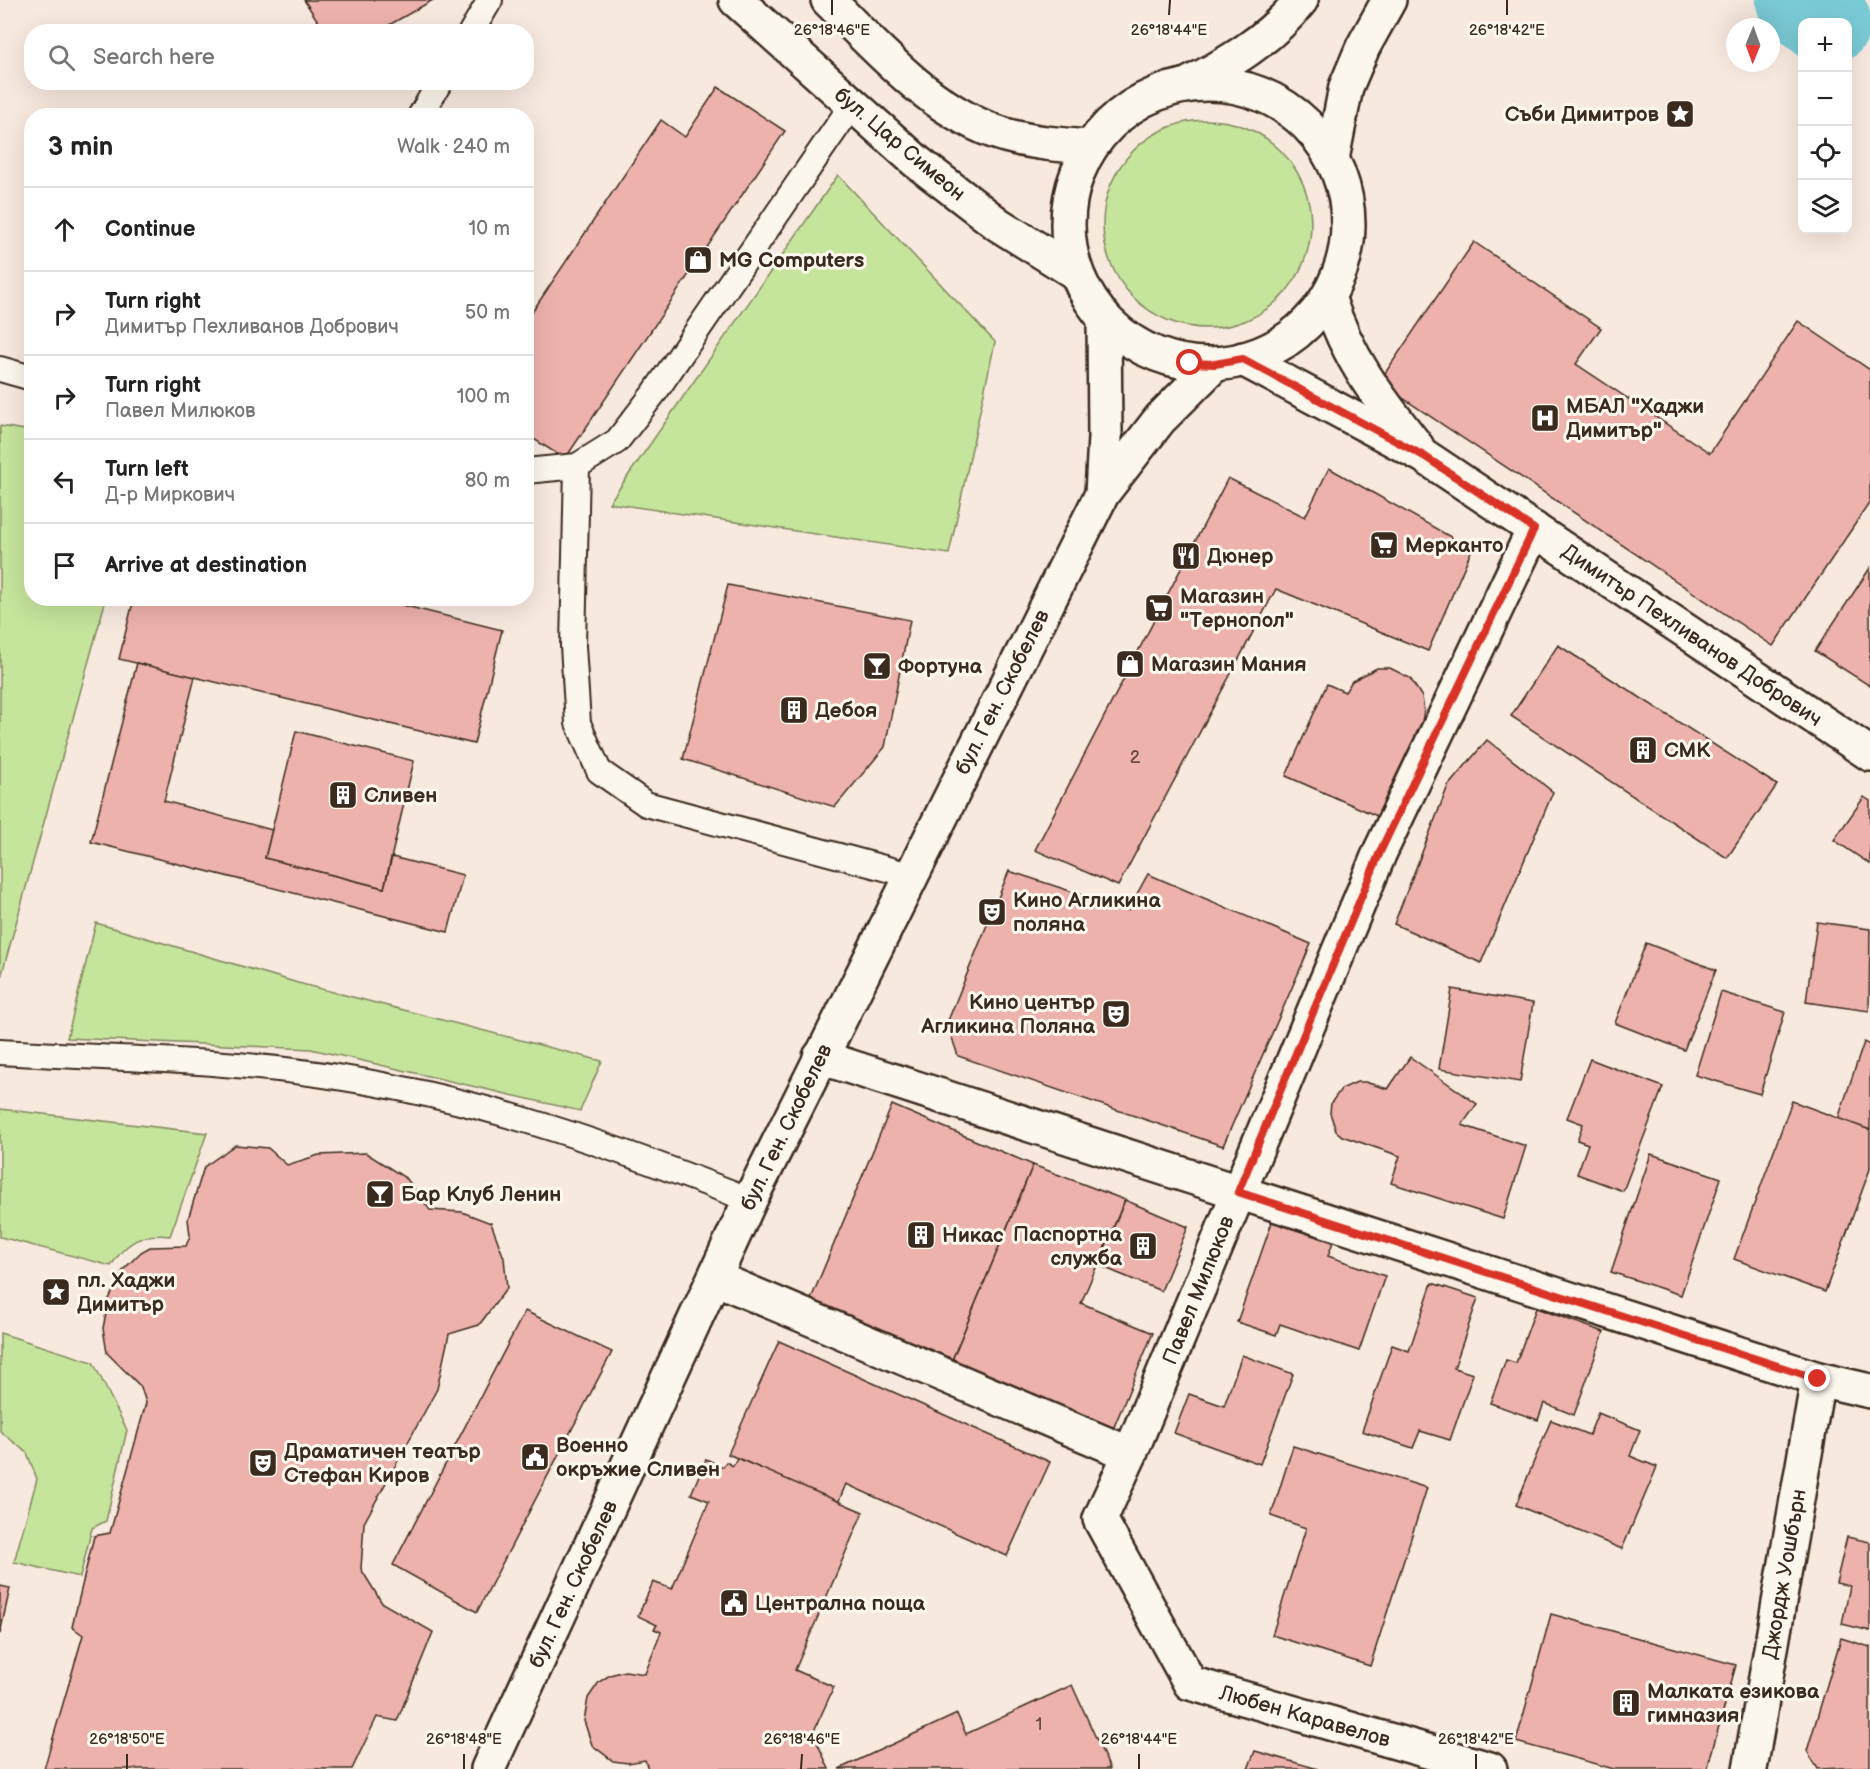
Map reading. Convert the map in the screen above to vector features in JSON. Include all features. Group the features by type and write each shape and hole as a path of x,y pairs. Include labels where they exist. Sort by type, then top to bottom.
{"street":[{"name":"бул. Цар Симеон","path":"736,0 917,162 999,225 1076,273"},
{"path":"828,0 898,67 963,118 1003,135 1035,143 1091,147"},
{"path":"1185,86 1220,84 1254,92 1275,102 1312,130 1332,159 1343,186 1348,214 1347,243 1341,271 1328,297 1312,319 1268,351 1229,362 1190,363 1166,358 1143,349 1104,319 1088,297 1076,273 1067,230 1072,187 1091,147 1109,125 1131,106 1157,94 1185,86 1231,62 1263,39 1301,0"},
{"path":"1332,159 1346,87 1363,47 1389,0"},
{"name":"Димитър Пехливанов Добрович","path":"1328,297 1340,333 1365,380 1424,456"},
{"name":"бул. Ген. Скобелев","path":"1102,494 1105,437 1104,319"},
{"name":"Димитър Пехливанов Добрович","path":"1229,362 1424,456 1870,754"},
{"name":"бул. Ген. Скобелев","path":"488,1769 750,1200 910,875 1102,494 1160,419 1229,362"},
{"name":"Павел Милюков","path":"1190,1683 1100,1519 1130,1454 1380,852 1534,529"},
{"path":"820,1057 1818,1379 1870,1391"},
{"path":"715,1278 1130,1454"},
{"name":"Джордж Уошбърн","path":"1750,1769 1818,1379"},
{"name":"Любен Каравелов","path":"1190,1683 1490,1769"}],"lane":[{"path":"476,24 490,0"},
{"path":"425,108 435,90"},
{"path":"534,470 578,466 617,441 655,392 852,105"},
{"path":"0,369 24,376"},
{"path":"578,466 573,646 578,723 599,771 646,804 910,875"},
{"path":"0,1052 221,1062 345,1078 506,1113 621,1150 750,1200"}],"green space":[{"path":"1197,120 1217,120 1237,124 1256,132 1281,150 1294,166 1303,184 1311,214 1307,254 1303,264 1294,282 1281,298 1265,311 1237,324 1217,328 1197,328 1177,324 1158,316 1141,305 1126,290 1107,254 1103,234 1103,214 1107,194 1115,175 1126,158 1141,143 1177,124"},
{"path":"838,175 995,342 949,554 609,503"},
{"path":"0,426 24,430 24,606 104,606 0,981"},
{"path":"96,923 298,983 602,1061 580,1111 311,1049 67,1038"},
{"path":"0,1109 207,1133 170,1236 151,1236 135,1241 122,1251 111,1266 0,1237"},
{"path":"0,1333 93,1362 127,1430 106,1521 92,1528 80,1577 14,1562 37,1479 27,1453 0,1431"}],"building":[{"path":"304,0 433,0 391,24 320,24"},
{"path":"718,87 785,131 565,459 534,439 534,309 661,120 685,137"},
{"name":"МБАЛ \"Хаджи Димитър\"","path":"1474,242 1601,328 1576,364 1710,453 1798,321 1870,370 1870,502 1773,646 1379,382"},
{"path":"1329,468 1472,549 1428,651 1276,589 1118,886 1035,850 1228,478 1305,517"},
{"path":"1870,568 1870,686 1815,651"},
{"name":"Дебоя","path":"728,585 910,620 885,747 835,807 683,759"},
{"path":"132,606 406,606 502,630 474,744 119,659"},
{"name":"СМК","path":"1558,645 1777,785 1727,858 1511,716"},
{"path":"137,663 195,677 164,801 272,830 265,858 384,888 392,857 463,875 448,932 91,842"},
{"path":"1377,668 1390,668 1410,678 1422,697 1424,710 1422,722 1377,816 1286,776 1327,684 1345,692 1352,681"},
{"name":"Сливен","path":"296,731 414,761 384,888 265,858"},
{"path":"1487,740 1553,792 1481,963 1394,924 1448,786"},
{"path":"1864,797 1870,801 1870,864 1834,840"},
{"name":"Кино център Агликина Поляна","path":"1009,871 1128,910 1148,874 1311,944 1223,1146 958,1056 947,1023"},
{"path":"1817,922 1870,929 1869,1011 1806,1002"},
{"path":"1646,943 1716,970 1684,1050 1615,1023"},
{"path":"1452,989 1533,1003 1520,1082 1439,1069"},
{"path":"1721,992 1785,1012 1760,1094 1695,1075"},
{"path":"1864,1042 1870,1045 1870,1130 1838,1119"},
{"path":"1410,1057 1477,1104 1462,1125 1526,1146 1503,1219 1391,1183 1400,1156 1342,1136 1336,1131 1330,1113 1331,1103 1341,1089 1357,1082 1365,1082 1388,1089"},
{"path":"1590,1059 1663,1087 1623,1191 1577,1174 1588,1144 1577,1140 1583,1124 1567,1118"},
{"path":"1792,1101 1870,1130 1870,1169 1825,1292 1734,1259"},
{"name":"Никас","path":"892,1105 1033,1165 950,1365 808,1306"},
{"name":"Драматичен театър Стефан Киров","path":"235,1145 268,1148 287,1165 319,1155 366,1153 407,1179 430,1210 462,1212 491,1223 504,1258 507,1288 479,1325 449,1334 437,1389 364,1523 361,1569 382,1603 433,1632 397,1721 377,1717 352,1769 44,1769 83,1635 72,1627 94,1536 110,1533 146,1403 141,1387 107,1353 103,1328 109,1299 124,1269 141,1252 150,1247 186,1246 190,1236 188,1219 204,1167"},
{"path":"1651,1154 1721,1178 1681,1295 1611,1272"},
{"path":"1033,1165 1125,1200 1081,1303 1153,1333 1111,1434 950,1365"},
{"name":"Паспортна служба","path":"1125,1200 1188,1227 1161,1291 1098,1265"},
{"path":"1272,1222 1333,1242 1328,1256 1385,1276 1359,1351 1280,1324 1276,1335 1237,1322"},
{"path":"1432,1283 1478,1298 1454,1368 1473,1374 1450,1440 1420,1431 1413,1448 1362,1431 1392,1345 1409,1351"},
{"path":"1536,1308 1604,1332 1574,1415 1544,1403 1538,1420 1490,1403 1506,1360 1516,1363"},
{"path":"525,1311 612,1352 477,1612 393,1565"},
{"path":"779,1341 1050,1462 1007,1556 846,1484 838,1503 728,1454"},
{"path":"1242,1355 1293,1374 1260,1464 1174,1433 1189,1394 1224,1406"},
{"path":"1598,1413 1640,1430 1630,1456 1657,1467 1622,1549 1516,1505 1551,1420 1589,1435"},
{"path":"1293,1446 1427,1488 1370,1666 1272,1635 1306,1528 1271,1516"},
{"name":"Централна поща","path":"737,1458 863,1512 795,1670 834,1687 813,1733 829,1769 648,1769 645,1760 628,1763 613,1761 592,1745 584,1721 588,1698 599,1682 610,1675 625,1671 645,1674 661,1632 654,1629 657,1625 638,1616 653,1582 672,1589 709,1501 691,1494 706,1459 723,1467 726,1462 733,1466"},
{"path":"1847,1537 1870,1542 1870,1631 1842,1624 1850,1586 1836,1583"},
{"path":"0,1586 10,1588 0,1634"},
{"name":"Малката езикова гимназия","path":"1551,1614 1736,1665 1707,1769 1614,1769 1516,1742"},
{"path":"1841,1638 1870,1647 1870,1767 1818,1769 1807,1751"},
{"path":"1072,1685 1110,1769 839,1769 957,1714 966,1734"},
{"path":"1255,1751 1318,1769 1248,1769"}],"waterway":[{"path":"1800,0 1822,18"}],"place":[{"name":"Съби Димитров","path":"1680,114"},
{"name":"MG Computers","path":"698,260"},
{"name":"МБАЛ \"Хаджи Димитър\"","path":"1545,418"},
{"name":"Мерканто","path":"1384,545"},
{"name":"Дюнер","path":"1186,556"},
{"name":"Магазин \"Тернопол\"","path":"1159,608"},
{"name":"Магазин Мания","path":"1130,664"},
{"name":"Фортуна","path":"877,666"},
{"name":"Дебоя","path":"794,710"},
{"name":"СМК","path":"1643,750"},
{"name":"Сливен","path":"343,795"},
{"name":"Кино Агликина поляна","path":"992,912"},
{"name":"Кино център Агликина Поляна","path":"1116,1014"},
{"name":"Бар Клуб Ленин","path":"380,1194"},
{"name":"Никас","path":"921,1235"},
{"name":"Паспортна служба","path":"1143,1246"},
{"name":"пл. Хаджи Димитър","path":"56,1292"},
{"name":"Военно окръжие Сливен","path":"535,1457"},
{"name":"Драматичен театър Стефан Киров","path":"263,1463"},
{"name":"Централна поща","path":"734,1603"},
{"name":"Малката езикова гимназия","path":"1626,1703"}],"route":[{"path":"1190,363 1215,364 1243,359 1424,456 1534,529 1380,852 1238,1192 1818,1379"}]}
